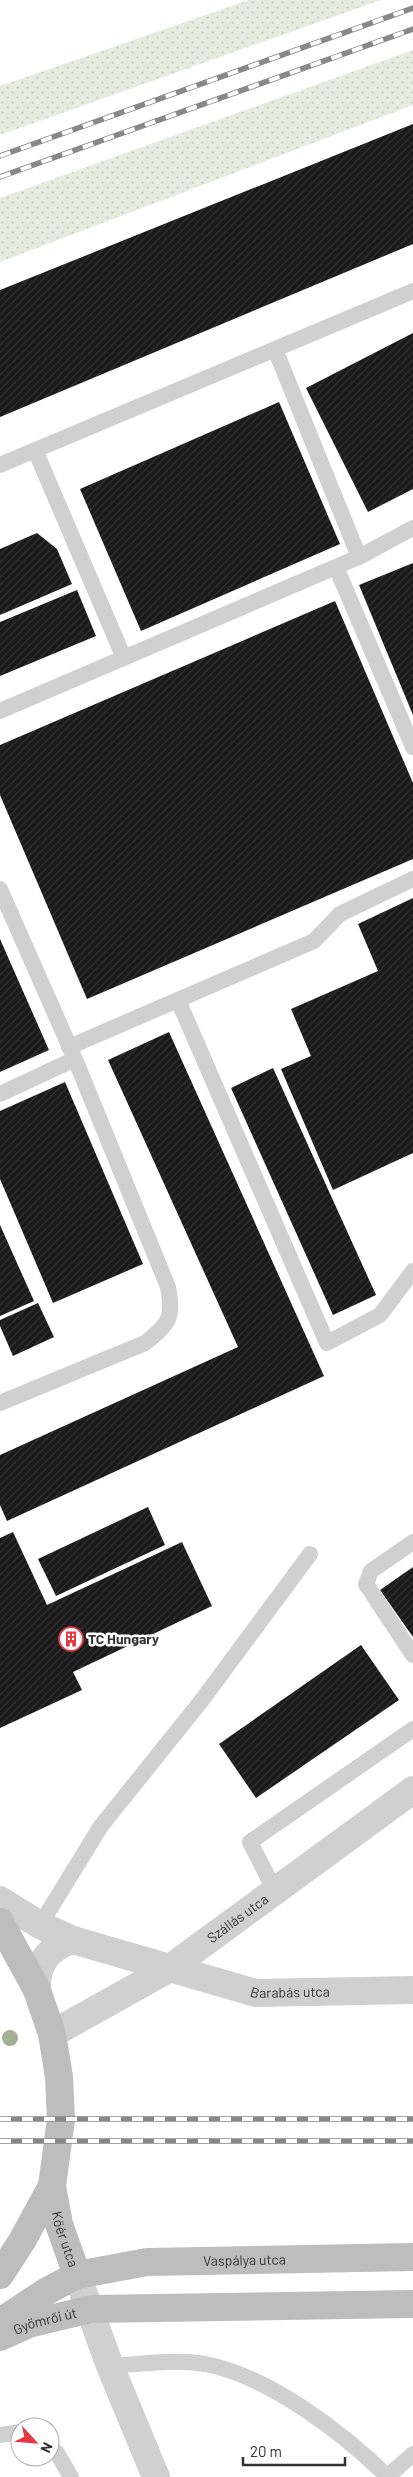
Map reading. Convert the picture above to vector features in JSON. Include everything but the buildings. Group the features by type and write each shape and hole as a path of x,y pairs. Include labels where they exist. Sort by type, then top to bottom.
{"main road":[{"name":"Kőér utca","path":"0,1922 37,1990 52,2034 59,2076 61,2119 52,2186 59,2224 77,2276"},
{"path":"0,2275 22,2241 52,2186"},
{"name":"Vaspálya utca","path":"77,2276 147,2262 413,2257"},
{"path":"29,2324 55,2307 70,2293 77,2276"},
{"name":"Gyömrői út","path":"0,2322 47,2291 77,2276"},
{"path":"91,2309 413,2304"},
{"name":"Gyömrői út","path":"0,2337 29,2324 91,2309"}],"street":[{"name":"Szállás utca","path":"52,2034 170,1968 413,1790"},
{"path":"0,1900 40,1925 73,1940 170,1968"},
{"name":"Kőér utca","path":"37,1990 36,1976 41,1963 49,1952 60,1944 73,1940"},
{"name":"Barabás utca","path":"170,1968 256,1993 413,1990"},
{"name":"Kőér utca","path":"77,2276 91,2309 150,2475"}],"lane":[{"path":"0,465 413,291"},
{"path":"275,349 359,558"},
{"path":"35,450 124,658"},
{"path":"0,711 359,558 413,528"},
{"path":"336,567 413,747"},
{"path":"0,1094 72,1053 178,1000 314,941 340,914 413,879"},
{"path":"0,889 4,908 72,1053 168,1287 172,1308 164,1328 145,1343 0,1403"},
{"path":"178,1000 327,1343 380,1315 413,1271"},
{"path":"413,1542 371,1571 366,1584 413,1655"},
{"path":"40,1925 101,1826 202,1700 310,1554"},
{"path":"275,1891 250,1842 413,1729"},
{"path":"110,2366 180,2362 205,2364 234,2372 264,2384 320,2421 360,2451 388,2477 413,2454"},
{"path":"60,2458 71,2477"}],"shaded area":[{"path":"249,0 381,0 0,135 0,86"},
{"path":"413,50 413,105 0,262 0,198"}],"railway":[{"path":"0,156 413,8"},
{"path":"0,177 413,29"},
{"path":"0,2119 413,2119"},
{"path":"0,2141 413,2141"}],"place":[{"name":"TC Hungary","path":"71,1639"}]}
